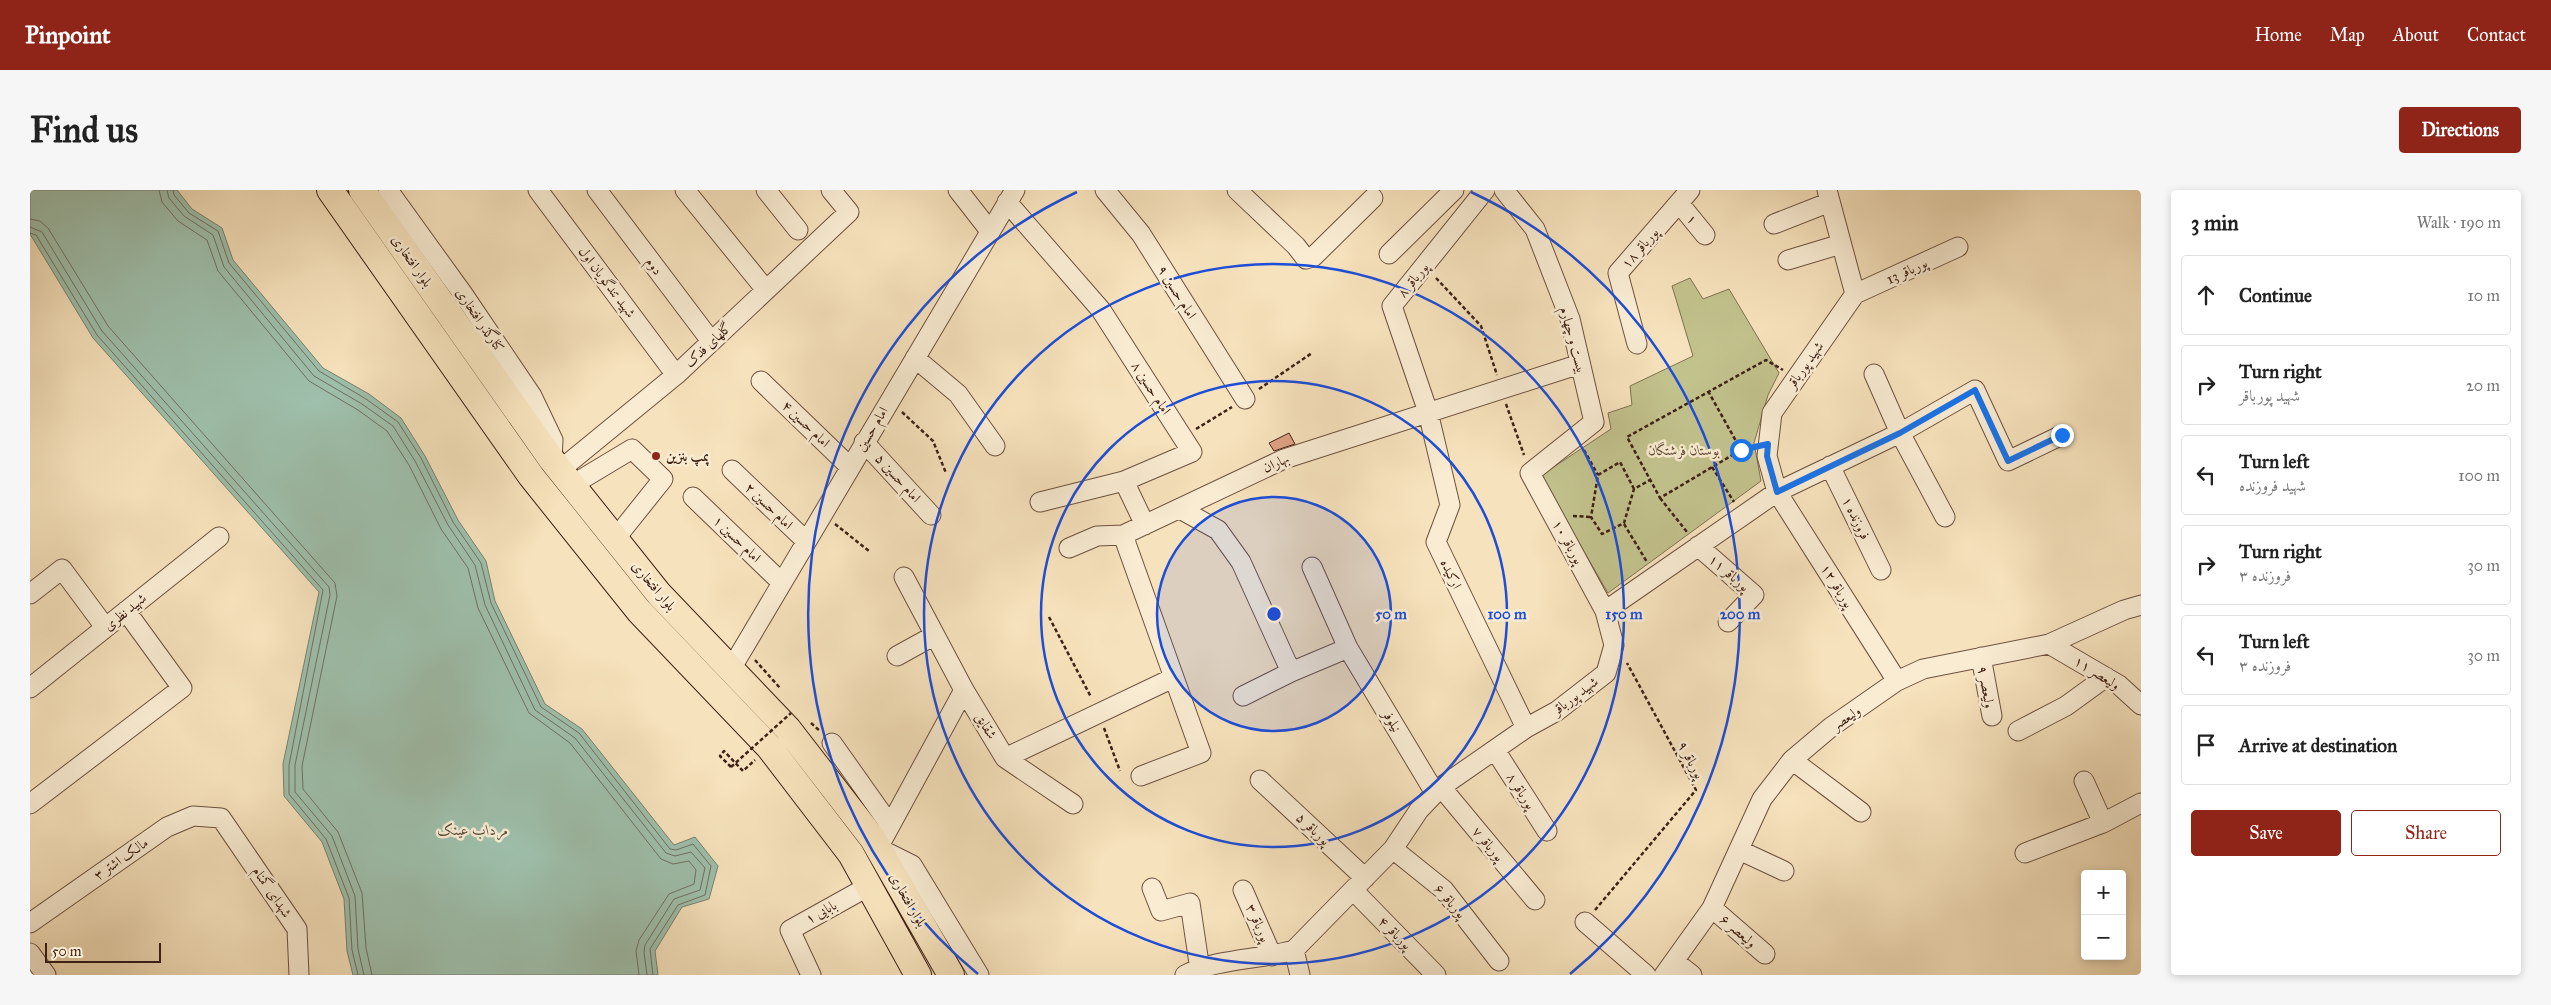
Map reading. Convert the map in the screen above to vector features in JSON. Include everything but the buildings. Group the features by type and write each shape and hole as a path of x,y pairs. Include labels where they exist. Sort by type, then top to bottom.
{"highway":[{"name":"بلوار افتخاری","path":"330,190 531,476 639,611 769,747 851,854 918,975"},
{"name":"بلوار افتخاری","path":"362,190 562,472 659,594 788,729 878,848 951,975"}],"street":[{"name":"کنارگذر افتخاری","path":"388,190 463,294 532,396 553,440 562,472"},
{"name":"شهید تندگویان اول","path":"538,190 676,375"},
{"name":"دوم","path":"596,190 711,342"},
{"path":"685,190 766,290"},
{"path":"766,190 798,230"},
{"name":"گلهای فدک","path":"562,472 676,375 849,212 831,190"},
{"path":"958,190 990,231"},
{"name":"امام حسین ۹","path":"1105,190 1141,234 1244,399"},
{"path":"1237,190 1296,246 1306,259 1313,257 1373,198"},
{"path":"1389,254 1454,190"},
{"name":"پورباقر ۸","path":"1428,412 1392,306 1485,190"},
{"name":"بیست و چهارم","path":"1504,190 1535,229 1570,319 1594,422 1530,473"},
{"name":"امام حسین","path":"730,669 1011,196"},
{"name":"امام حسین ۸","path":"1011,196 1101,310 1192,452 1124,481 1040,502"},
{"name":"۱","path":"1685,196 1705,235"},
{"name":"پورباقر ۱۸","path":"1637,344 1618,273 1685,196"},
{"path":"1774,224 1828,196 1855,294"},
{"path":"1788,260 1841,244"},
{"name":"پورباقر 13","path":"1855,294 1958,247"},
{"name":"شهید پورباقر","path":"1777,492 1767,456 1772,413 1855,294"},
{"path":"915,358 958,394 995,446"},
{"name":"بهاران","path":"1123,535 1284,458 1580,364"},
{"path":"1874,374 1900,433 1944,517"},
{"name":"امام حسین ۴","path":"761,381 850,467"},
{"path":"1606,611 1742,514 1777,492 1900,433 1975,390 2008,461 2062,435"},
{"name":"ارکیده","path":"1428,412 1450,505 1436,542 1526,728"},
{"name":"امام حسین ۵","path":"864,442 931,515"},
{"path":"562,472 632,450 662,479 615,539"},
{"name":"فروزنده ۱","path":"1830,466 1881,570"},
{"name":"امام حسین ۲","path":"732,470 806,541"},
{"name":"پورباقر ۱۰","path":"1530,473 1606,611"},
{"path":"1124,481 1144,525"},
{"name":"پورباقر ۱۲","path":"1777,492 1896,681"},
{"name":"امام حسین ۱","path":"693,497 781,582"},
{"path":"1180,509 1218,530 1241,562 1291,672"},
{"path":"1069,548 1097,536 1123,535 1172,678 1201,753 1141,776"},
{"name":"شهید نظری","path":"30,688 219,536"},
{"name":"پورباقر ۱۱","path":"1698,546 1754,595 1728,622"},
{"name":"نیلوفر","path":"1312,567 1348,648 1438,790"},
{"path":"30,594 62,569 105,628"},
{"name":"شقایق","path":"904,577 964,690 1005,758"},
{"name":"ولیعصر","path":"1669,968 1712,908 1714,900 1762,799 1792,760 1831,727 1896,681 1923,669 2049,644 2124,610 2141,605"},
{"path":"30,804 182,688 126,611"},
{"name":"شهید پورباقر","path":"1294,950 1393,849 1419,810 1438,790 1526,728 1557,711 1606,673 1614,645 1606,611"},
{"path":"898,656 935,635"},
{"name":"ولیعصر ۱۱","path":"2049,644 2119,685 2141,705"},
{"path":"1243,696 1291,672 1348,648"},
{"name":"ولیعصر ۹","path":"1981,657 1992,716"},
{"path":"2018,731 2066,706 2106,677"},
{"path":"1073,804 1005,758 1172,678"},
{"path":"964,690 878,848 912,864 980,975"},
{"path":"832,743 890,825"},
{"name":"پورباقر ۸","path":"1495,750 1547,831"},
{"path":"1792,760 1861,812"},
{"name":"پورباقر ۵","path":"1260,780 1359,884"},
{"path":"2084,781 2103,823"},
{"name":"پورباقر ۷","path":"1438,790 1535,900"},
{"path":"2025,853 2103,823 2141,803"},
{"name":"مالک اشتر ۳","path":"30,923 168,827 193,816 221,818"},
{"name":"شهدای گمنام","path":"221,818 297,929 299,975"},
{"name":"پورباقر ۶","path":"1393,849 1444,890 1498,961"},
{"path":"1739,850 1784,871"},
{"name":"پورباقر ۴","path":"1359,884 1436,975"},
{"name":"بابایی ۱","path":"811,975 790,930 869,886"},
{"path":"1152,888 1161,911 1190,903 1192,972 1237,968 1294,950 1300,975"},
{"name":"پورباقر ۳","path":"1244,890 1272,956"},
{"name":"ولیعصر ۶","path":"1712,908 1765,954"},
{"path":"1585,922 1646,975"},
{"path":"30,953 46,975"},
{"path":"1669,968 1692,975"}],"path":[{"path":"1425,266 1481,326 1530,473"},
{"path":"1698,546 1660,498 1627,437 1766,360 1797,378"},
{"path":"1708,391 1741,450"},
{"path":"890,400 933,441 946,473"},
{"path":"1576,437 1598,475 1591,517 1602,534 1624,523"},
{"path":"1660,498 1741,450 1768,444"},
{"path":"1598,475 1620,462 1634,488 1624,523 1655,576"},
{"path":"1712,468 1742,514"},
{"path":"1634,488 1650,480"},
{"path":"822,514 869,551"},
{"path":"1049,617 1099,712 1120,771"},
{"name":"پورباقر ۹","path":"1585,922 1696,790 1624,655"},
{"path":"742,771 724,752 720,756 731,767 791,713"},
{"path":"809,720 832,743"}],"green space":[{"name":"بوستان فرشتگان","path":"1690,278 1703,299 1729,289 1779,373 1768,395 1754,443 1761,481 1608,593 1540,476 1611,429 1608,413 1632,405 1630,386 1693,356 1672,286"}],"water":[{"name":"مرداب عینک","path":"30,190 177,190 192,209 222,228 233,260 323,368 369,394 401,418 425,456 458,520 486,561 495,601 545,704 582,729 674,845 695,837 718,866 709,899 682,907 655,951 658,975 353,975 347,951 344,899 322,842 284,796 283,764 319,592 93,338 30,234"}],"place":[{"name":"پمپ بنزین","path":"656,456"}],"route":[{"path":"1741,450 1768,444 1767,456 1777,492 1900,433 1975,390 2008,461 2062,435"}]}
